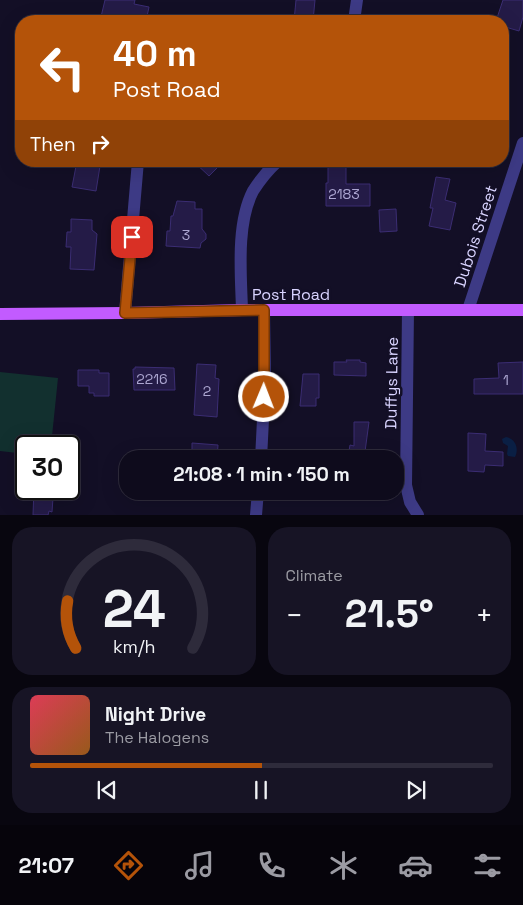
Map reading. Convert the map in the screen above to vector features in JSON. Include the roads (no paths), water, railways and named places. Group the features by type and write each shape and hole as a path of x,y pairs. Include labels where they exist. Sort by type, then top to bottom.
{"main road":[{"name":"Post Road","path":"0,314 242,310 523,310"}],"street":[{"path":"355,15 357,0"},
{"name":"Dubois Street","path":"468,310 523,143"},
{"path":"125,313 137,167"},
{"path":"242,310 241,247 247,207 252,193 260,180 272,167"},
{"path":"261,450 264,310"},
{"name":"Duffys Lane","path":"408,310 406,485 410,502 418,515"},
{"path":"256,515 257,500"}],"water":[{"path":"506,437 516,445 515,457 508,456 507,454 508,446 503,443 502,439"}]}
